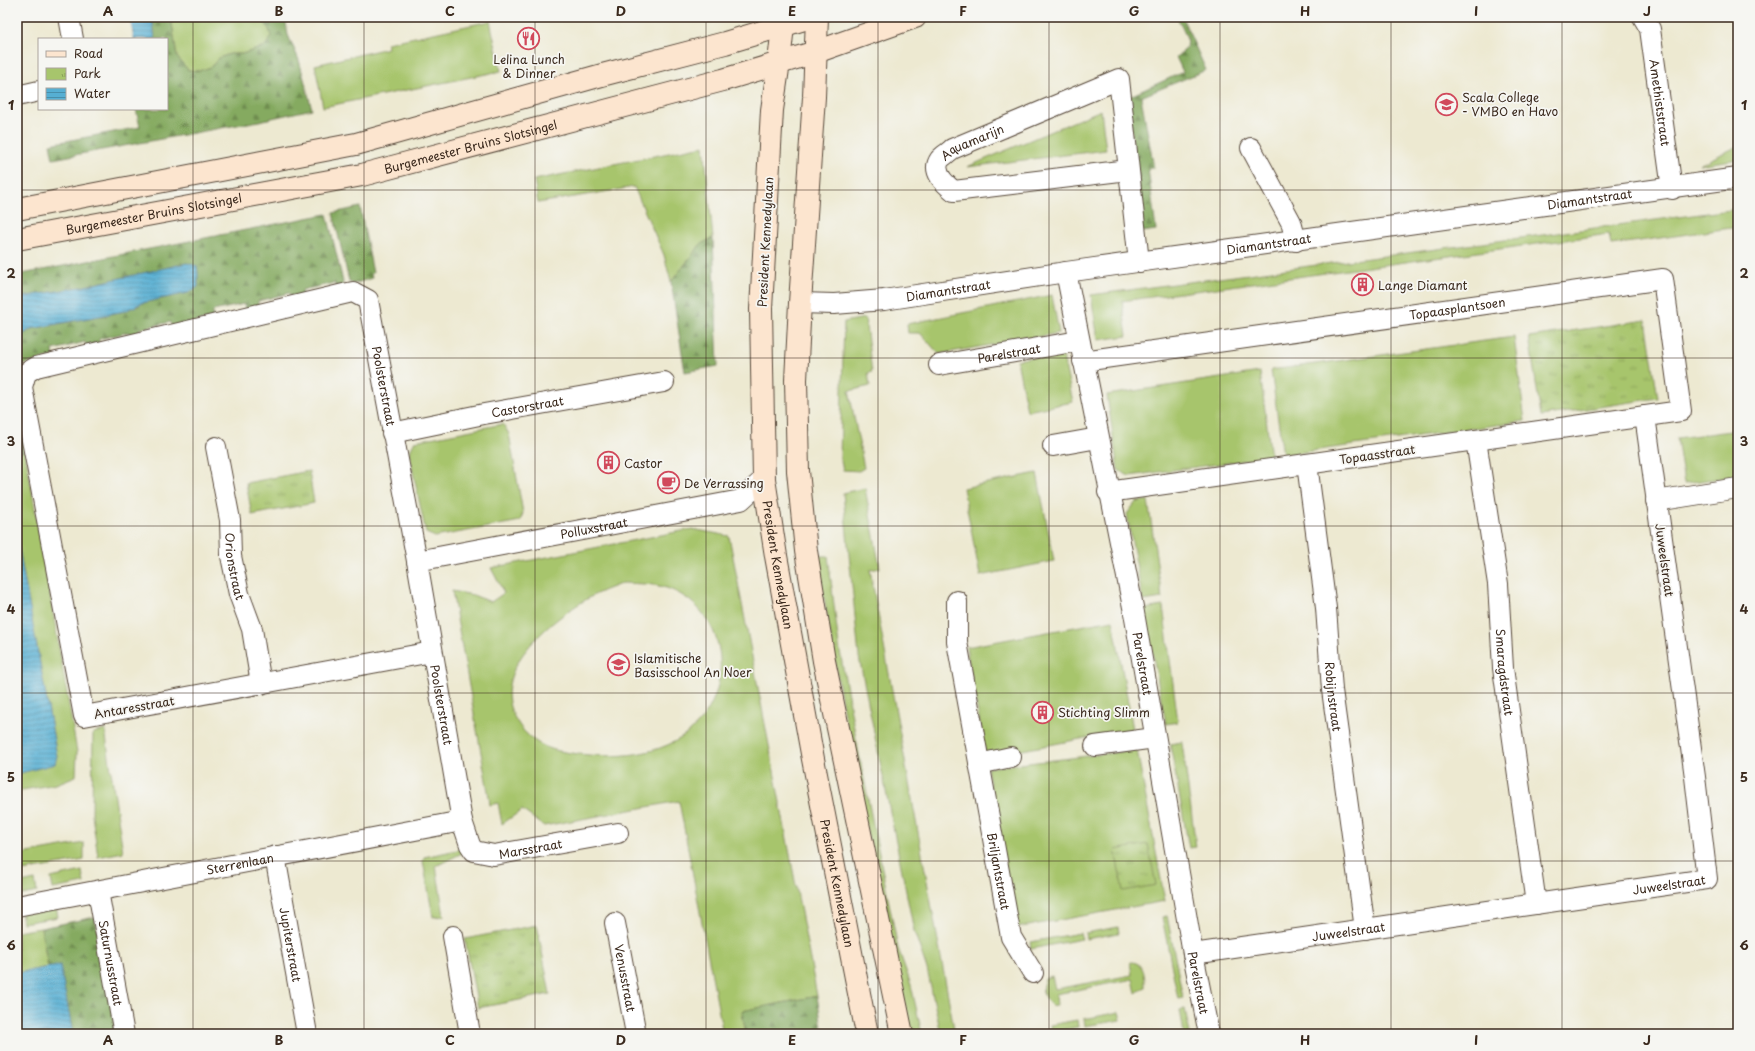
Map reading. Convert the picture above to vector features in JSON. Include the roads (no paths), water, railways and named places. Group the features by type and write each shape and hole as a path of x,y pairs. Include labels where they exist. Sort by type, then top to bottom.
{"main road":[{"path":"17,209 356,144 783,22 811,17"},
{"path":"817,17 796,380 798,464 806,551 824,661 902,1034"},
{"name":"Burgemeester Bruins Slotsingel","path":"17,239 362,175 723,80 816,52 916,17"},
{"name":"President Kennedylaan","path":"783,22 772,110 761,309 764,479 776,556 812,751 867,1034"}],"street":[{"path":"69,17 73,38"},
{"name":"Amethiststraat","path":"1644,17 1650,29 1672,189"},
{"name":"Aquamarijn","path":"1128,170 954,191 942,183 937,170 940,160 952,149 1119,79 1139,262"},
{"path":"17,96 38,91"},
{"path":"1251,148 1291,222 1296,241"},
{"name":"Diamantstraat","path":"800,303 834,304 884,300 1066,272 1672,189 1738,178"},
{"name":"Parelstraat","path":"1066,272 1108,492 1132,607 1193,954 1209,1034"},
{"name":"Topaasplantsoen","path":"1083,361 1663,278 1681,411 1645,416"},
{"name":"Poolsterstraat","path":"26,373 36,367 353,292 368,300 417,561 462,821"},
{"name":"Parelstraat","path":"940,365 1079,341"},
{"name":"Antaresstraat","path":"26,373 22,387 84,716 432,652"},
{"name":"Castorstraat","path":"392,433 484,414 664,382"},
{"name":"Topaasstraat","path":"1108,492 1645,416"},
{"name":"Juweelstraat","path":"1193,954 1707,879 1695,777 1645,416"},
{"path":"1053,446 1098,438"},
{"name":"Smaragdstraat","path":"1476,440 1498,584 1503,668 1536,904"},
{"name":"Orionstraat","path":"216,447 230,520 231,556 239,594 252,629 261,684"},
{"name":"Robijnstraat","path":"1307,464 1326,608 1332,690 1365,929"},
{"name":"Polluxstraat","path":"417,561 741,500 764,479"},
{"path":"1656,500 1738,488"},
{"name":"Briljantstraat","path":"957,600 956,642 1011,937 1033,973"},
{"path":"1095,746 1155,738"},
{"path":"979,764 1011,757"},
{"name":"Marsstraat","path":"462,821 470,845 474,851 494,855 618,833"},
{"name":"Sterrenlaan","path":"17,906 462,821"},
{"name":"Jupiterstraat","path":"275,856 307,1034"},
{"name":"Saturnusstraat","path":"98,891 124,1034"},
{"name":"Venusstraat","path":"615,923 636,1034"},
{"path":"453,936 470,1034"}],"water":[{"path":"130,17 152,17 155,38 134,38"},
{"path":"187,263 197,266 198,273 198,287 188,293 142,303 125,311 31,329 24,334 17,336 17,298 81,287"},
{"path":"17,538 57,756 55,764 17,774"},
{"path":"60,965 73,1034 17,1034 17,973"}],"place":[{"name":"Lelina Lunch & Dinner","path":"529,38"},
{"name":"Scala College - VMBO en Havo","path":"1447,104"},
{"name":"Lange Diamant","path":"1363,285"},
{"name":"Castor","path":"608,463"},
{"name":"De Verrassing","path":"668,483"},
{"name":"Islamitische Basisschool An Noer","path":"619,665"},
{"name":"Stichting Slimm","path":"1042,712"}]}
